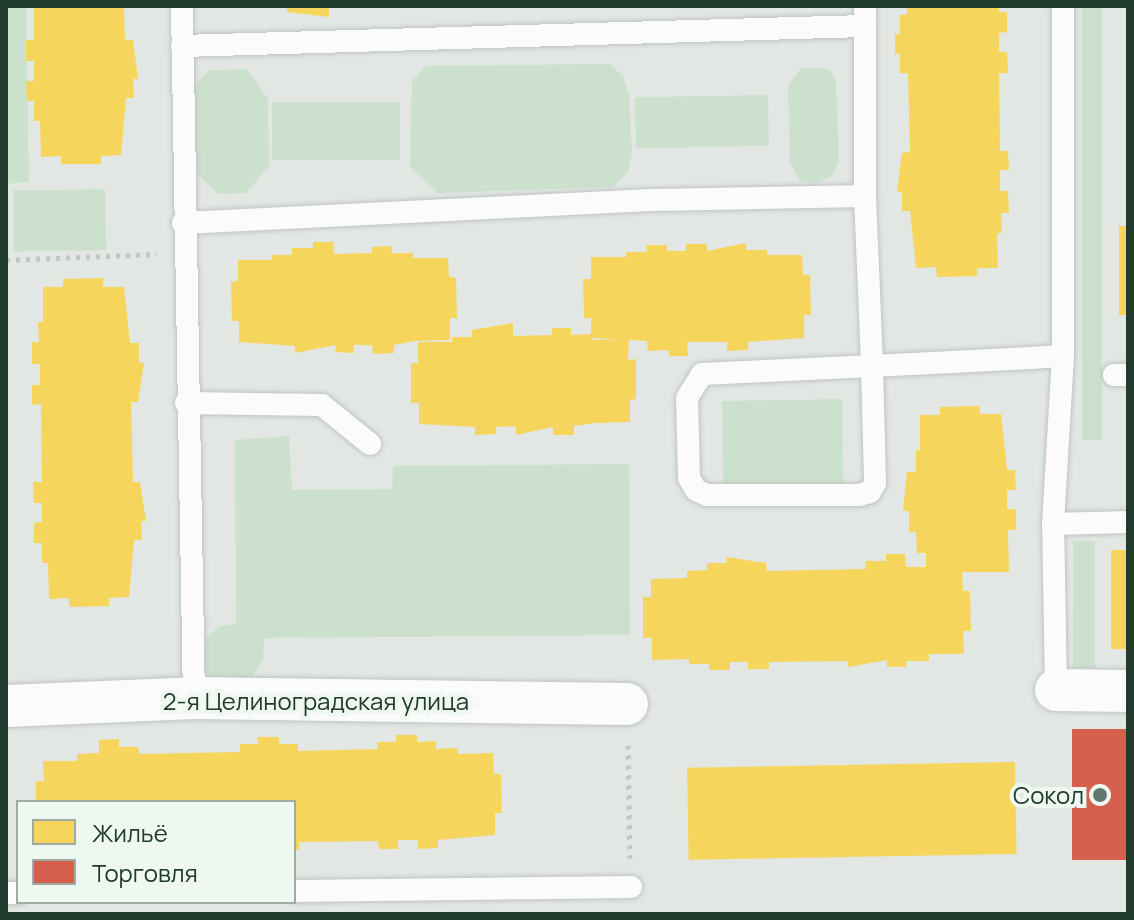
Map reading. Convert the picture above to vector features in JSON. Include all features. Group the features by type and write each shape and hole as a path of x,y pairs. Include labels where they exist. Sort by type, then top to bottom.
{"street":[{"path":"1056,690 1128,691"},
{"name":"2-я Целиноградская улица","path":"6,706 194,698 627,704"}],"lane":[{"path":"182,6 182,253 194,698"},
{"path":"1056,690 1053,524 1063,356 1063,6"},
{"path":"182,46 865,16 865,196 872,366 875,483 870,492 707,495 696,490 689,478 687,398 702,374 872,366 1063,356"},
{"path":"183,223 865,196"},
{"path":"186,403 322,405 370,444"},
{"path":"1053,524 1128,522"},
{"path":"296,891 631,887"}],"path":[{"path":"6,260 182,253"},
{"path":"627,704 631,887"}],"green space":[{"path":"6,6 26,6 29,182 6,184"},
{"path":"1082,6 1102,6 1102,440 1082,440"},
{"path":"610,64 623,76 629,95 632,154 628,172 613,187 438,193 410,167 412,81 426,66"},
{"path":"818,67 830,70 836,82 839,162 831,177 816,183 800,181 790,163 788,86 800,69"},
{"path":"247,69 268,99 269,166 246,193 219,194 193,171 193,87 209,70"},
{"path":"768,95 769,146 636,148 635,97"},
{"path":"272,102 400,102 400,160 272,160"},
{"path":"105,189 106,250 14,252 13,191"},
{"path":"842,399 843,484 724,486 722,401"},
{"path":"289,436 292,490 392,489 393,466 629,464 630,635 264,638 263,660 246,683 217,681 207,674 201,653 207,637 220,626 236,624 235,440"},
{"path":"1073,541 1095,541 1095,668 1073,668"}],"building: Жильё":[{"path":"34,6 124,6 125,40 133,40 138,79 133,79 134,98 126,98 121,155 101,156 101,164 61,164 61,156 41,157 40,121 34,121 34,101 27,101 26,81 34,81 34,61 26,61 26,40 34,40"},
{"path":"287,6 329,6 329,17 287,12"},
{"path":"907,6 999,6 999,12 1007,12 1007,32 999,33 999,52 1007,52 1008,73 999,73 1000,151 1008,151 1009,170 1000,170 1000,191 1008,191 1009,213 1001,213 1002,233 997,233 998,268 977,268 977,276 937,277 936,267 916,268 910,211 902,211 902,192 897,192 902,153 910,152 908,73 900,73 900,54 895,54 895,34 900,34 900,15 907,14"},
{"path":"1119,226 1128,226 1128,315 1119,315"},
{"path":"313,242 333,242 334,254 372,253 372,247 391,246 392,253 413,253 413,258 448,258 449,277 456,278 457,318 450,318 450,340 415,341 394,345 394,353 373,354 372,345 354,345 354,353 335,352 336,345 295,353 295,346 239,342 239,321 232,321 231,282 238,281 238,260 272,260 272,255 292,255 292,248 313,248"},
{"path":"746,243 746,250 767,250 767,255 802,255 803,275 810,275 811,315 804,315 804,338 748,342 748,350 727,351 727,342 687,342 688,356 669,356 669,350 648,351 647,341 594,338 591,318 584,318 583,279 591,279 591,257 626,257 626,252 647,252 646,245 667,245 667,251 686,251 686,244 707,244 707,251"},
{"path":"103,278 103,287 124,287 130,343 139,343 139,363 144,363 138,402 131,402 133,482 140,482 146,521 141,521 142,540 134,540 129,597 109,598 109,606 69,607 69,598 49,599 48,563 42,563 42,543 34,543 34,523 42,522 42,503 34,503 33,482 42,482 41,404 32,405 32,385 40,385 40,364 32,364 32,342 39,342 38,322 43,322 43,287 63,287 63,279"},
{"path":"513,323 513,336 552,335 552,328 571,328 571,335 593,334 593,340 629,339 628,360 636,359 636,399 630,400 630,422 574,426 574,435 553,435 553,427 516,435 516,426 496,427 496,434 475,435 475,427 419,424 419,403 411,403 411,363 418,363 418,342 452,342 452,337 472,337 472,330"},
{"path":"979,406 980,414 1001,414 1007,470 1015,470 1016,490 1007,490 1007,509 1016,509 1016,530 1008,530 1009,572 962,572 963,591 970,591 971,631 963,631 964,654 929,654 929,661 906,661 906,667 887,667 887,660 848,667 847,661 769,662 769,669 748,669 748,662 730,662 730,670 709,670 709,664 689,664 689,659 652,660 652,638 643,638 643,597 651,597 651,579 687,578 687,571 707,570 707,563 727,563 726,557 766,563 767,571 866,569 866,561 886,561 886,554 905,554 906,567 926,567 926,553 917,553 916,532 909,532 909,511 903,511 907,472 916,472 916,450 920,450 920,415 940,415 940,407"},
{"path":"1111,550 1128,550 1128,649 1111,649"},
{"path":"396,735 417,735 417,742 436,741 436,749 457,748 458,754 493,753 494,774 501,774 502,813 495,813 495,835 438,840 438,848 418,849 418,840 398,840 398,849 379,849 378,841 299,842 299,850 296,850 296,800 36,800 36,781 44,781 43,761 77,761 77,754 99,753 99,740 119,739 119,747 138,747 139,754 240,752 240,744 258,744 257,737 279,737 279,744 298,744 298,751 378,749 377,742 396,742"},
{"path":"1015,762 1017,854 689,860 687,768"}],"building: Торговля":[{"name":"Сокол","path":"1072,729 1128,729 1128,860 1072,860"}],"place":[{"name":"Сокол","path":"1100,795"}]}
